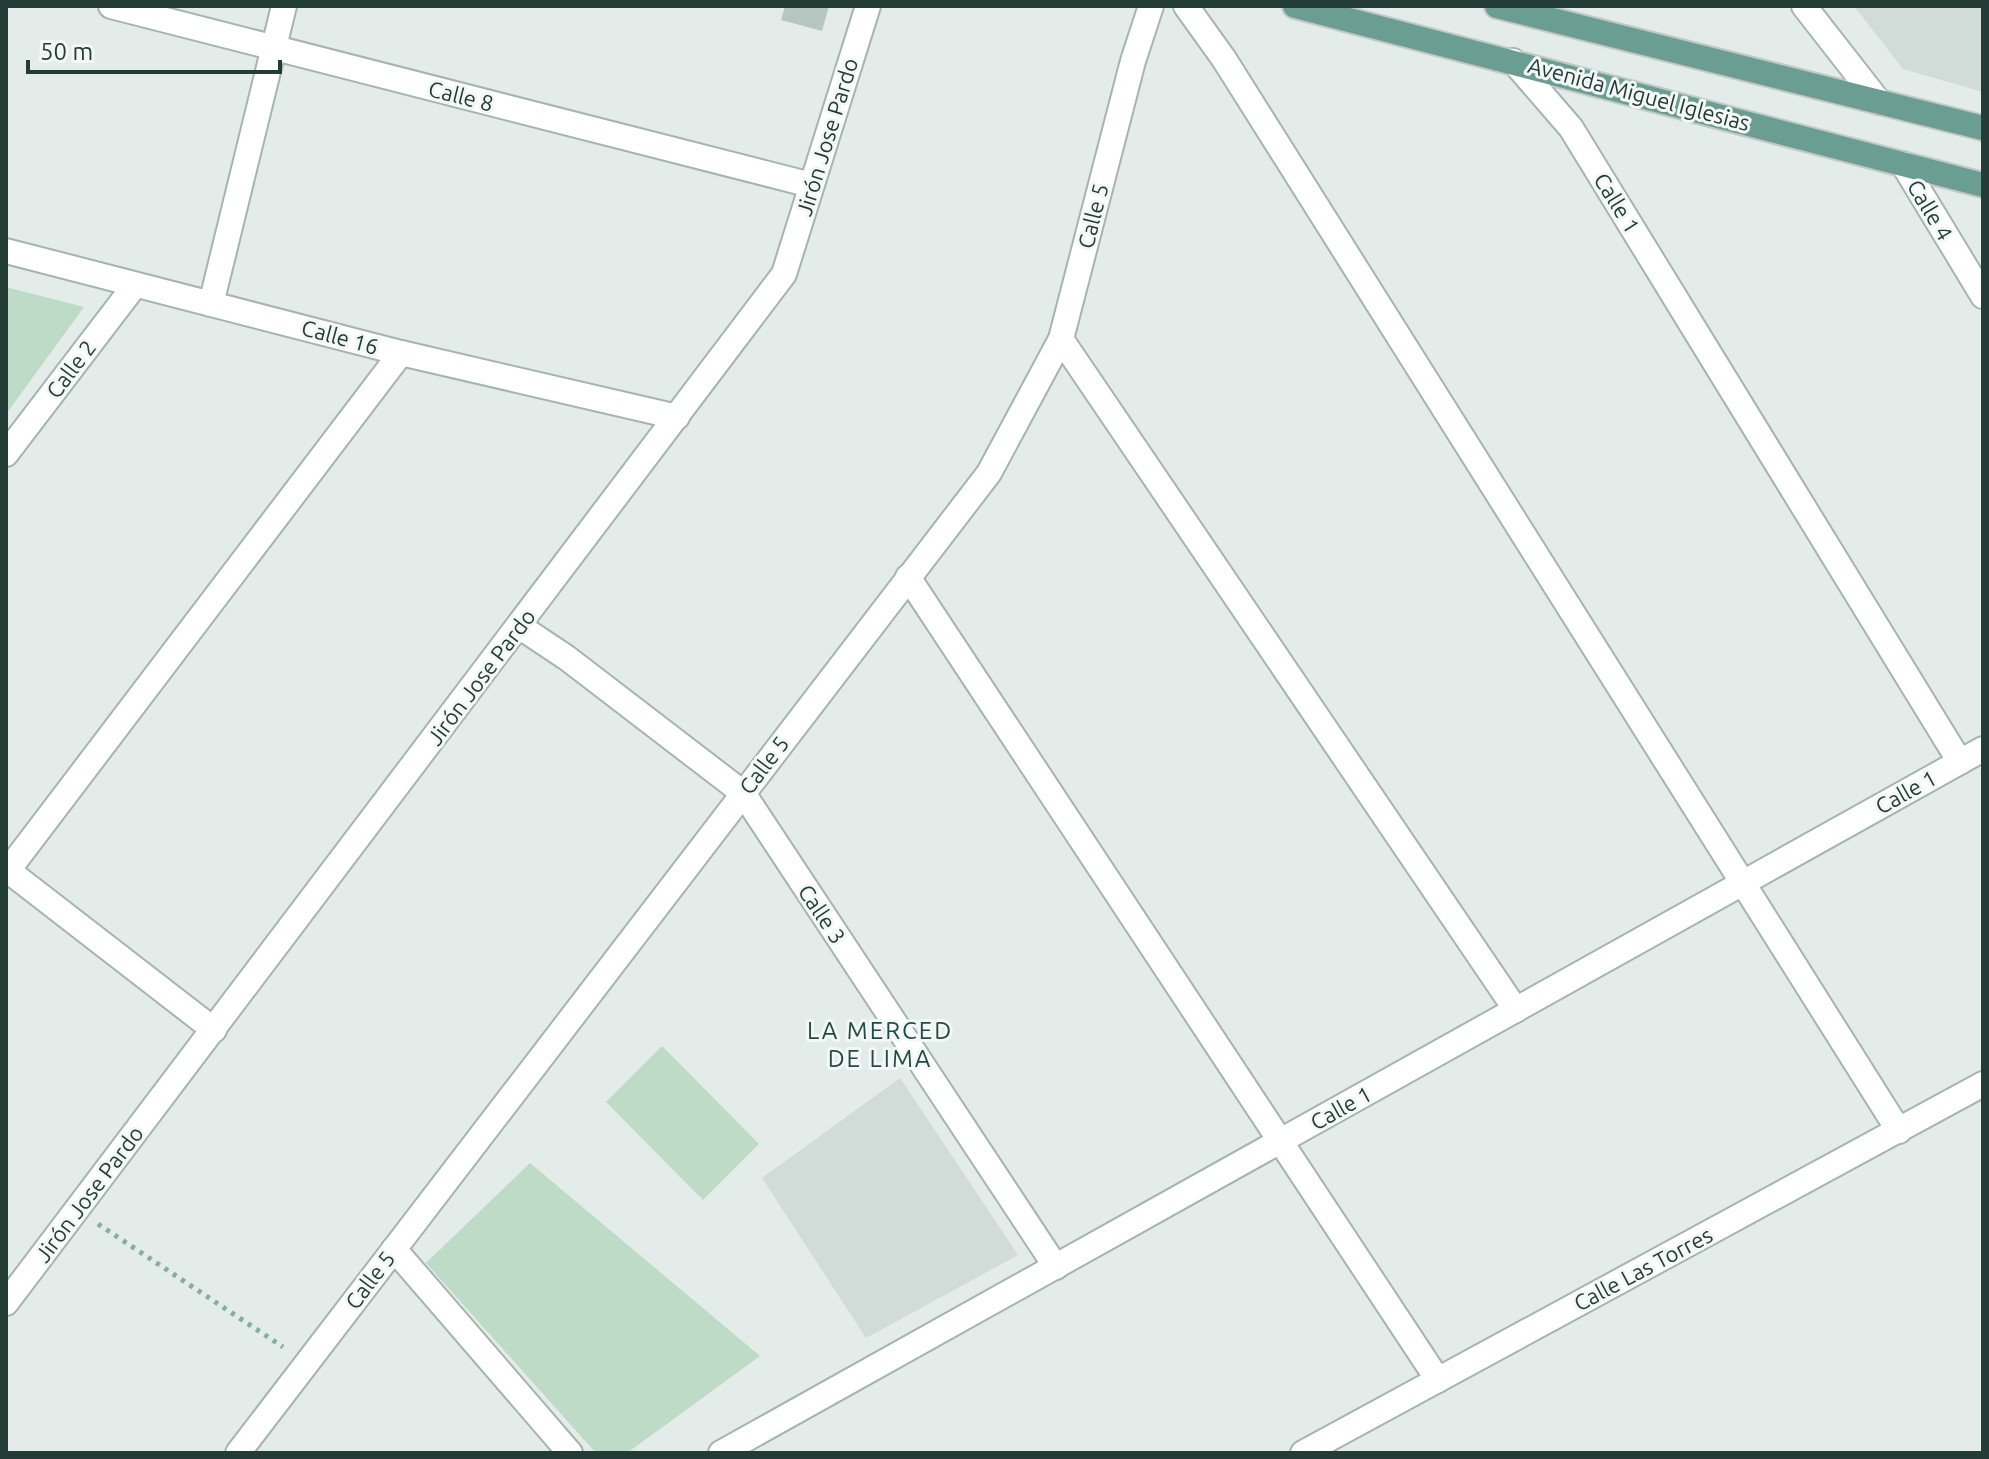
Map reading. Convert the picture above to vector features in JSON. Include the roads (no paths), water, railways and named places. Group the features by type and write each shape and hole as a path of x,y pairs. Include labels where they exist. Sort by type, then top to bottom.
{"main road":[{"name":"Avenida Miguel Iglesias","path":"1295,6 1983,185"},
{"path":"1497,6 1983,128"}],"street":[{"name":"Calle 8","path":"111,6 811,185"},
{"path":"211,304 284,6"},
{"name":"Jirón Jose Pardo","path":"6,1303 784,274 868,6"},
{"name":"Calle 5","path":"238,1453 989,473 1061,339 1133,61 1151,6"},
{"path":"1186,6 1224,59 1899,1131"},
{"path":"1804,6 1879,102"},
{"name":"Calle 1","path":"1513,61 1571,128 1960,762"},
{"name":"Calle 4","path":"1903,164 1983,296"},
{"name":"Calle 16","path":"6,251 401,353 677,417"},
{"name":"Calle 2","path":"6,454 135,285"},
{"path":"1061,339 1516,1010"},
{"path":"214,1030 7,871 401,353"},
{"path":"908,577 1438,1380"},
{"name":"Calle 3","path":"519,626 567,658 743,793 1056,1267"},
{"name":"Calle 1","path":"721,1453 1983,749"},
{"name":"Calle Las Torres","path":"1303,1453 1983,1084"},
{"path":"394,1249 570,1453"}],"district":[{"name":"LA MERCED DE LIMA","path":"880,1045"}]}
